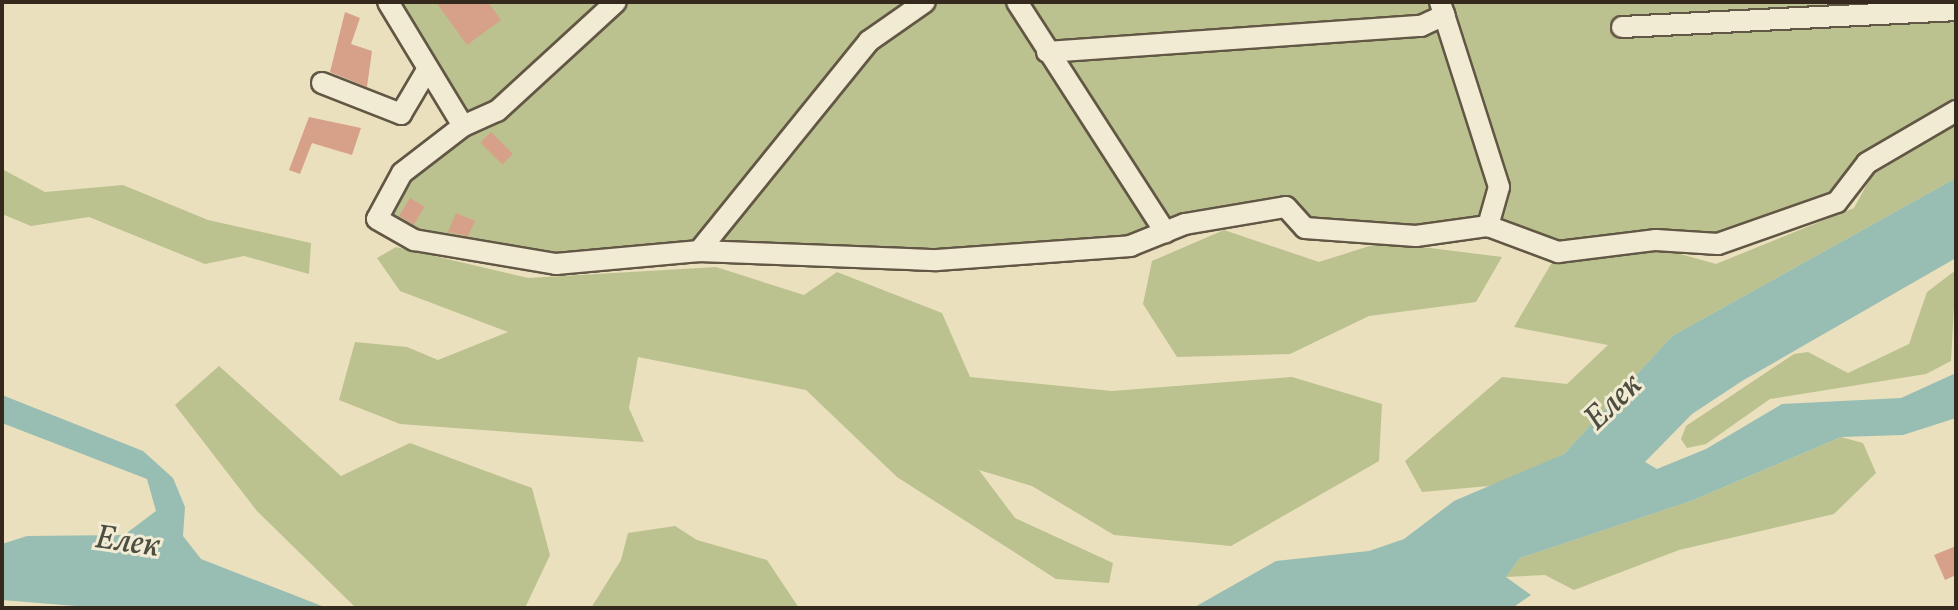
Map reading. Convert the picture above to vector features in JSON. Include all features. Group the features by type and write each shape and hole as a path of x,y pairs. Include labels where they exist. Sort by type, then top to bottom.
{"lane":[{"path":"388,2 463,126"},
{"path":"616,2 497,111 463,126 402,173 377,219 414,240 556,264 699,251 937,260 1130,246 1165,232 1286,207 1305,228 1416,236 1488,226 1558,252 1656,240 1718,244 1837,202 1867,163 1956,111"},
{"path":"699,251 869,41 925,2"},
{"path":"1017,2 1165,232"},
{"path":"1047,52 1421,26 1443,9 1499,187 1488,226"},
{"path":"1622,27 1956,10"},
{"path":"322,83 401,114 427,70"}],"green space":[{"path":"388,2 1956,2 1956,111 1867,163 1837,202 1718,244 1558,252 1488,226 1305,228 1286,207 1130,246 937,260 699,251 556,264 414,240 377,219 402,173 463,126"},
{"path":"1956,125 1956,178 1672,336 1564,454 1500,485 1422,492 1405,461 1502,377 1567,384 1608,345 1514,327 1551,264 1659,248 1716,264 1854,208 1872,175"},
{"path":"2,169 45,192 123,185 208,220 311,243 309,274 244,256 205,264 89,217 31,226 2,214"},
{"path":"1224,230 1319,262 1382,242 1502,257 1476,302 1369,316 1290,354 1177,357 1143,304 1152,261"},
{"path":"396,247 528,278 716,267 804,295 837,272 942,313 970,377 1112,391 1292,377 1382,404 1379,461 1231,546 1114,535 1032,486 979,470 1015,518 1113,563 1109,583 1056,579 897,477 806,390 638,357 629,408 644,442 400,424 339,400 355,342 407,347 438,360 508,332 400,291 377,258"},
{"path":"1956,270 1951,361 1926,374 1770,399 1706,444 1687,448 1681,439 1686,426 1794,354 1808,352 1848,373 1909,344 1927,292"},
{"path":"219,366 341,476 410,443 532,488 550,555 525,608 356,608 257,511 175,405"},
{"path":"1841,437 1863,443 1876,473 1834,514 1679,550 1574,590 1545,575 1506,577 1520,558 1691,501"},
{"path":"675,526 697,540 767,560 799,608 591,608 621,560 628,533"}],"water":[{"name":"Елек","path":"1956,178 1956,258 1742,381 1692,414 1645,462 1657,469 1706,449 1782,404 1901,398 1956,373 1956,418 1903,435 1841,437 1691,501 1520,558 1506,577 1531,595 1512,608 1193,608 1276,561 1369,551 1404,539 1454,501 1564,454 1672,336"},
{"name":"Елек","path":"2,395 143,451 173,478 185,507 183,536 201,559 327,608 100,608 2,600 2,544 27,536 124,535 156,511 147,479 2,423"}],"building":[{"path":"436,2 488,2 501,20 467,45"},
{"path":"345,12 360,18 351,44 372,51 367,87 330,72"},
{"path":"309,117 361,128 352,155 312,143 300,174 289,170"},
{"path":"491,132 513,154 502,165 480,143"},
{"path":"410,198 425,207 414,225 399,216"},
{"path":"456,213 475,221 468,236 448,232"},
{"path":"1956,546 1956,575 1945,580 1934,555"}]}
